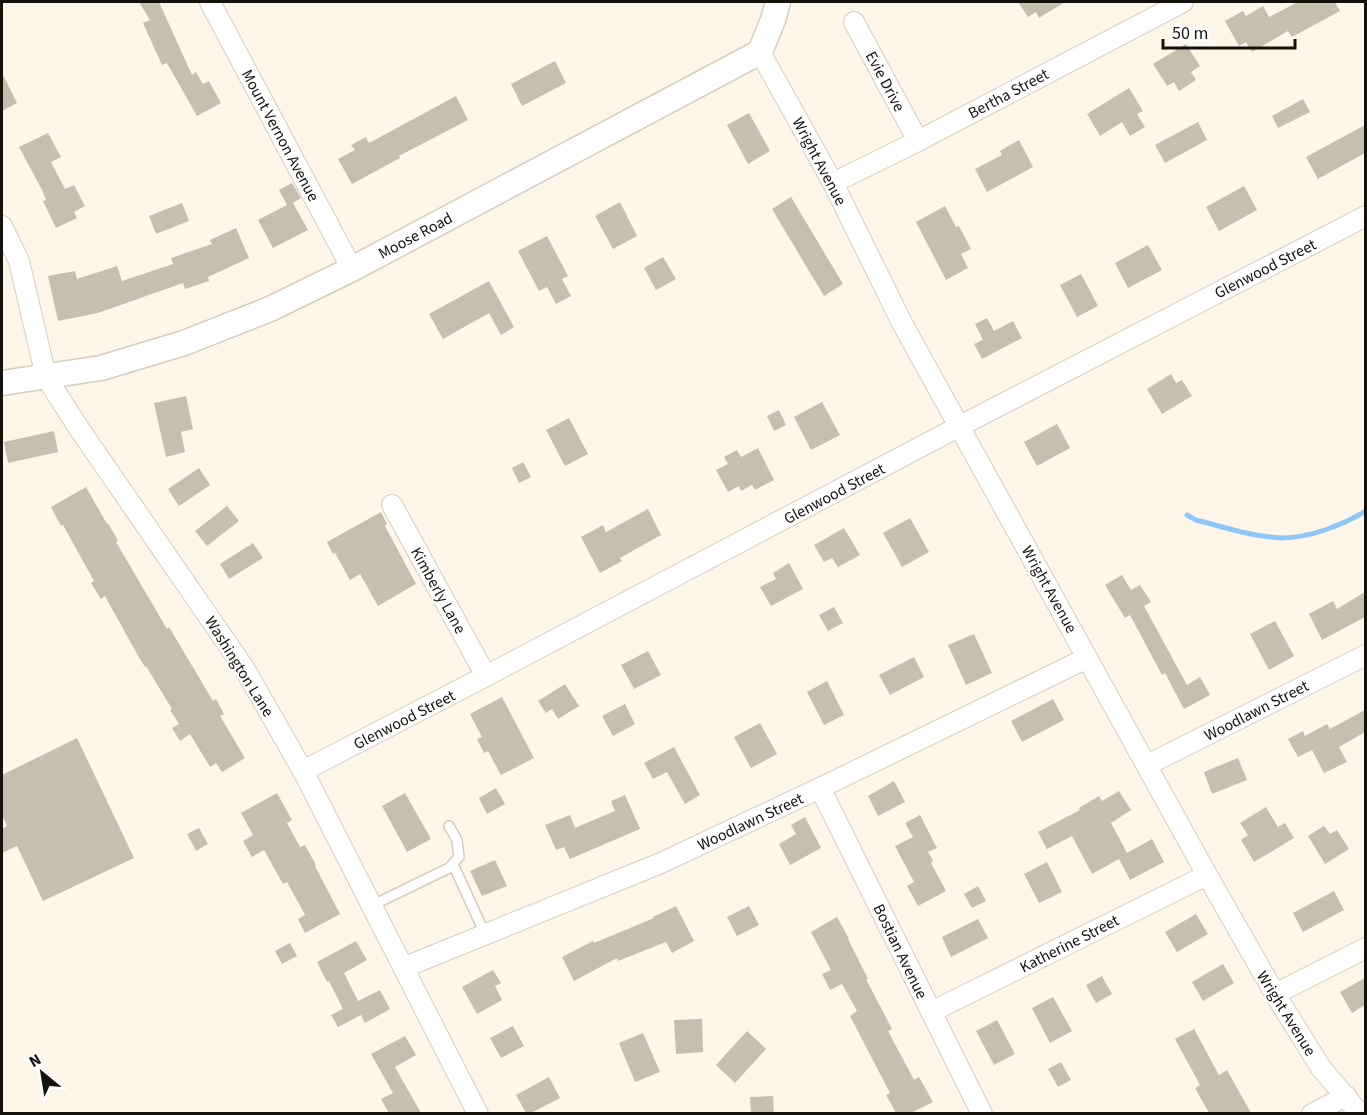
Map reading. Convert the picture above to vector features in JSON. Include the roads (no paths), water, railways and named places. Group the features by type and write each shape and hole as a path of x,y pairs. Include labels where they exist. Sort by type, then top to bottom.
{"street":[{"name":"Mount Vernon Avenue","path":"210,2 352,269"},
{"path":"760,52 778,2"},
{"name":"Bertha Street","path":"833,183 1183,2"},
{"name":"Evie Drive","path":"854,22 918,141"},
{"name":"Moose Road","path":"2,383 101,368 184,343 270,309 352,269 760,52"},
{"name":"Wright Avenue","path":"760,52 833,183 902,323 1207,875 1275,994 1321,1068 1360,1113"},
{"name":"Glenwood Street","path":"303,771 1365,216"},
{"name":"Washington Lane","path":"2,226 19,261 46,377 78,428 244,668 303,771 478,1113"},
{"name":"Kimberly Lane","path":"392,505 486,676"},
{"name":"Woodlawn Street","path":"1147,765 1365,655"},
{"name":"Woodlawn Street","path":"405,967 661,863 1087,657"},
{"name":"Bostian Avenue","path":"820,788 982,1113"},
{"name":"Katherine Street","path":"931,1012 1207,875"},
{"path":"1275,994 1365,948"},
{"path":"1312,1113 1346,1096"}],"lane":[{"path":"373,905 453,864 459,857 457,840 449,826"},
{"path":"453,864 486,934"}],"waterway":[{"path":"1187,515 1196,520 1239,531 1282,538 1326,530 1366,511"}]}
